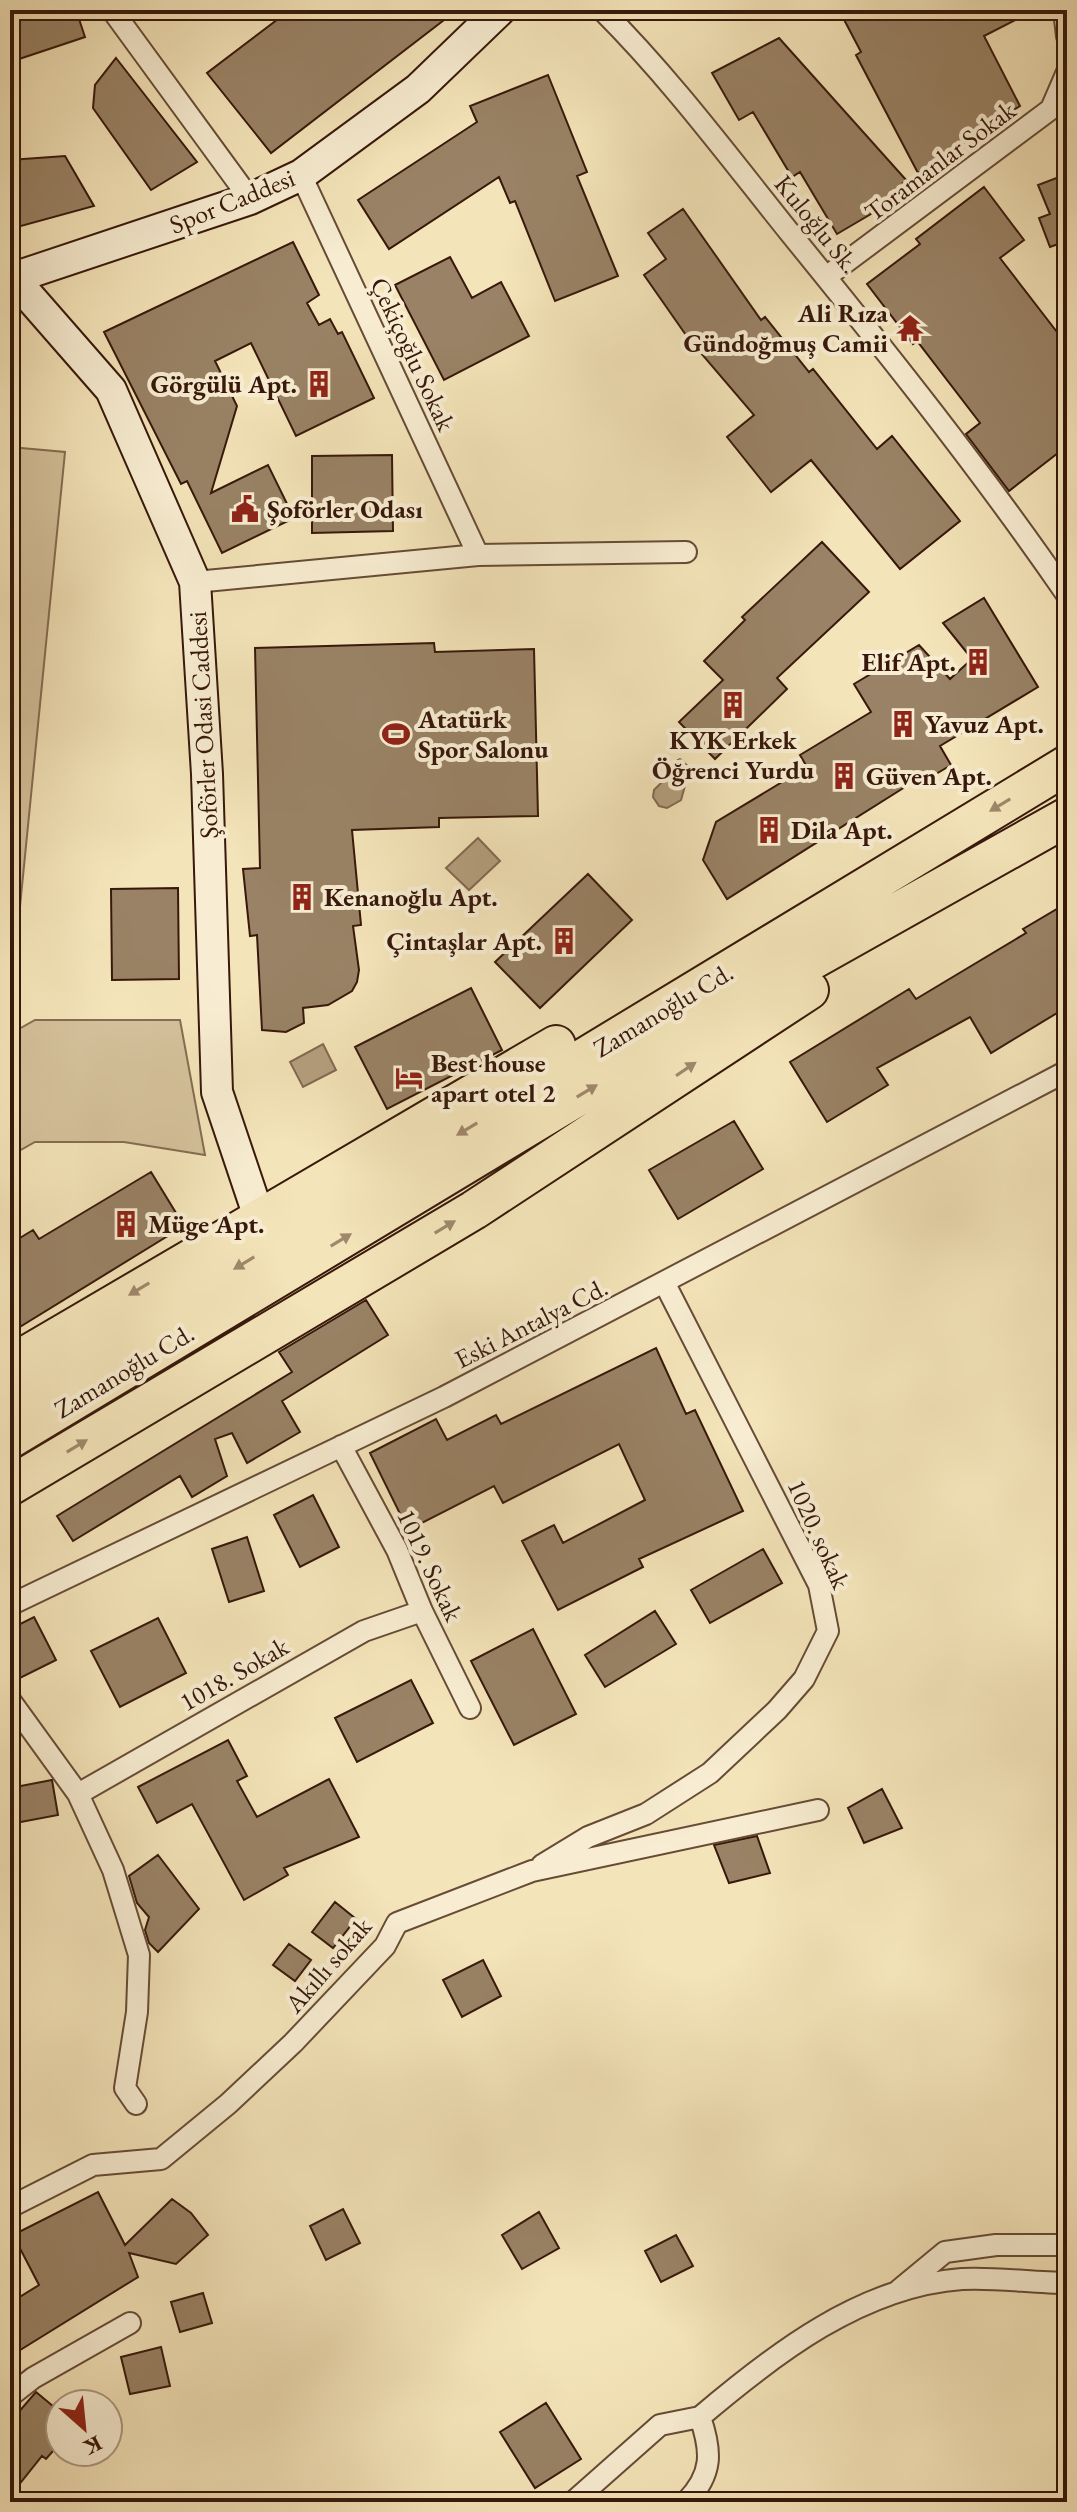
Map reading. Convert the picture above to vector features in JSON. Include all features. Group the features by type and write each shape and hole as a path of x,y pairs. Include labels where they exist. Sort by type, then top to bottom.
{"highway":[{"name":"Zamanoğlu Cd.","path":"10,1401 1067,765"},
{"name":"Zamanoğlu Cd.","path":"10,1439 698,1024 1067,817"},
{"path":"10,1365 259,1217 695,966 868,886"},
{"path":"10,1486 474,1210 862,956 935,892"}],"street":[{"path":"112,10 250,199"},
{"name":"Spor Caddesi","path":"12,279 250,199 301,175 418,89 500,10"},
{"name":"Kuloğlu Sk.","path":"602,10 654,62 826,277 1020,527 1067,595"},
{"path":"1064,10 1067,36"},
{"name":"Toramanlar Sokak","path":"826,277 1061,103 1067,72"},
{"name":"Çekiçoğlu Sokak","path":"301,175 478,555"},
{"name":"Şoförler Odasi Caddesi","path":"12,279 111,390 195,582 207,774 217,1092 259,1217"},
{"path":"195,582 478,555 686,552"},
{"name":"Eski Antalya Cd.","path":"10,1605 341,1446 665,1284 1067,1071"},
{"name":"1020. sokak","path":"532,1871 588,1837 646,1814 710,1773 804,1679 828,1631 819,1585 665,1284"},
{"name":"1019. Sokak","path":"341,1446 397,1550 422,1611 470,1708"},
{"name":"1018. Sokak","path":"78,1794 364,1631 422,1611"},
{"path":"10,1700 78,1794 113,1870 139,1955 137,2012 125,2088 136,2104"},
{"name":"Akıllı sokak","path":"10,2207 93,2165 161,2159 228,2104 293,2043 385,1946 397,1923 532,1871 818,1810"},
{"path":"573,2502 660,2425 700,2417 744,2379 819,2328 899,2290 945,2252 996,2245 1067,2245"},
{"path":"899,2290 963,2279 1067,2283"},
{"path":"10,2396 33,2378 130,2323"},
{"path":"686,2502 700,2487 711,2448 700,2417"}],"shaded area":[{"path":"10,447 65,452 14,967 10,967"},
{"path":"680,759 690,768 681,800 667,808 659,806 653,797 654,790 666,778 666,766"},
{"path":"478,838 500,861 469,890 446,868"},
{"path":"35,1020 180,1020 205,1155 124,1142 35,1142 10,1156 10,1034"},
{"path":"323,1044 336,1070 303,1087 290,1062"}],"building":[{"path":"10,10 76,10 85,37 10,62"},
{"path":"290,10 457,10 271,153 207,73"},
{"path":"839,10 1035,10 984,36 1020,106 918,173 856,55 861,52"},
{"path":"779,38 907,181 903,183 910,191 837,234 800,172 792,177 753,112 739,120 712,73"},
{"path":"116,58 197,162 151,190 93,108 95,85"},
{"path":"548,75 587,172 577,176 618,276 555,301 515,201 510,203 499,177 389,249 358,200 477,122 470,106"},
{"path":"65,156 94,206 10,229 10,160"},
{"path":"1067,174 1066,254 1061,243 1050,247 1039,218 1050,214 1038,185"},
{"path":"984,187 1024,240 1000,258 1067,345 1067,446 1009,491 966,434 980,423 917,341 913,344 867,284 920,244 916,239"},
{"path":"683,209 761,320 765,317 809,372 813,369 877,449 892,436 960,521 900,569 811,460 771,492 727,437 754,415 688,338 644,275 666,259 648,233"},
{"path":"293,242 319,295 307,303 319,325 330,319 338,334 342,332 374,398 296,436 251,343 215,361 237,406 211,493 268,465 294,518 222,553 187,481 181,484 104,332"},
{"path":"450,257 472,298 501,282 529,336 444,380 395,285"},
{"path":"392,455 393,531 312,533 312,456"},
{"path":"822,542 869,592 777,678 787,689 715,759 679,722 723,680 704,661 745,620 742,617"},
{"path":"984,598 1038,687 940,746 951,765 916,786 913,782 727,899 703,860 716,822 807,767 800,755 871,712 854,684 919,645 950,679 972,659 943,623"},
{"name":"Atatürk Spor Salonu","path":"434,643 435,652 534,649 538,816 439,818 439,827 352,830 361,925 353,926 359,970 357,982 352,991 328,1005 303,1008 304,1023 286,1032 262,1030 257,935 250,936 243,869 260,868 255,648"},
{"name":"Çintaşlar Apt.","path":"588,874 632,920 540,1008 495,962"},
{"path":"178,888 179,979 112,980 111,889"},
{"path":"1067,903 1067,1007 991,1053 970,1017 877,1068 888,1085 827,1122 790,1062 909,989 916,999 1026,933 1023,929"},
{"path":"471,988 502,1050 387,1109 355,1047"},
{"path":"734,1121 763,1169 678,1219 649,1170"},
{"path":"151,1172 184,1226 10,1333 10,1244 33,1230 39,1239"},
{"path":"366,1300 388,1335 282,1401 300,1432 247,1463 232,1433 215,1439 227,1476 192,1497 180,1476 73,1541 57,1516 292,1372 279,1352"},
{"path":"656,1348 686,1414 695,1410 743,1511 639,1559 643,1567 558,1610 522,1541 554,1525 563,1543 645,1500 619,1444 503,1503 494,1486 408,1530 370,1453 436,1419 447,1440 496,1415 501,1424"},
{"path":"313,1495 339,1547 300,1567 274,1515"},
{"path":"247,1537 264,1591 229,1602 212,1549"},
{"path":"763,1549 782,1583 710,1623 691,1590"},
{"path":"655,1611 676,1644 605,1687 585,1655"},
{"path":"34,1617 56,1660 10,1683 10,1629"},
{"path":"158,1618 186,1673 120,1707 91,1651"},
{"path":"533,1629 576,1714 514,1745 471,1661"},
{"path":"411,1680 433,1723 357,1762 335,1718"},
{"path":"228,1740 247,1776 237,1781 257,1817 329,1779 359,1837 284,1868 288,1875 244,1900 192,1804 157,1823 138,1787"},
{"path":"52,1780 58,1815 10,1824 10,1788"},
{"path":"882,1789 902,1828 864,1843 848,1808"},
{"path":"757,1836 770,1873 729,1883 714,1845"},
{"path":"158,1855 199,1909 158,1952 149,1943 145,1930 149,1917 137,1903 129,1876"},
{"path":"335,1902 356,1919 333,1948 312,1932"},
{"path":"289,1944 311,1960 295,1981 273,1965"},
{"path":"483,1960 501,1996 462,2017 443,1980"},
{"path":"98,2192 125,2245 172,2199 191,2213 208,2235 176,2264 129,2253 138,2277 17,2352 10,2342 10,2303 39,2285 13,2235"},
{"path":"343,2209 360,2243 326,2260 310,2226"},
{"path":"539,2212 559,2248 522,2269 502,2235"},
{"path":"676,2235 693,2266 661,2282 645,2251"},
{"path":"203,2293 212,2323 180,2332 171,2302"},
{"path":"161,2347 170,2386 130,2394 121,2357"},
{"path":"36,2392 44,2399 44,2458 42,2456 10,2496 10,2422"},
{"path":"546,2403 581,2459 535,2488 500,2432"}],"place":[{"name":"Ali Rıza Gündoğmuş Camii","path":"910,328"},
{"name":"Görgülü Apt.","path":"319,384"},
{"name":"Şoförler Odası","path":"245,509"},
{"name":"Elif Apt.","path":"978,662"},
{"name":"KYK Erkek Öğrenci Yurdu","path":"733,705"},
{"name":"Yavuz Apt.","path":"903,724"},
{"name":"Atatürk Spor Salonu","path":"396,734"},
{"name":"Güven Apt.","path":"844,776"},
{"name":"Dila Apt.","path":"769,830"},
{"name":"Kenanoğlu Apt.","path":"302,897"},
{"name":"Çintaşlar Apt.","path":"564,941"},
{"name":"Best house apart otel 2","path":"409,1078"},
{"name":"Müge Apt.","path":"126,1224"}]}
